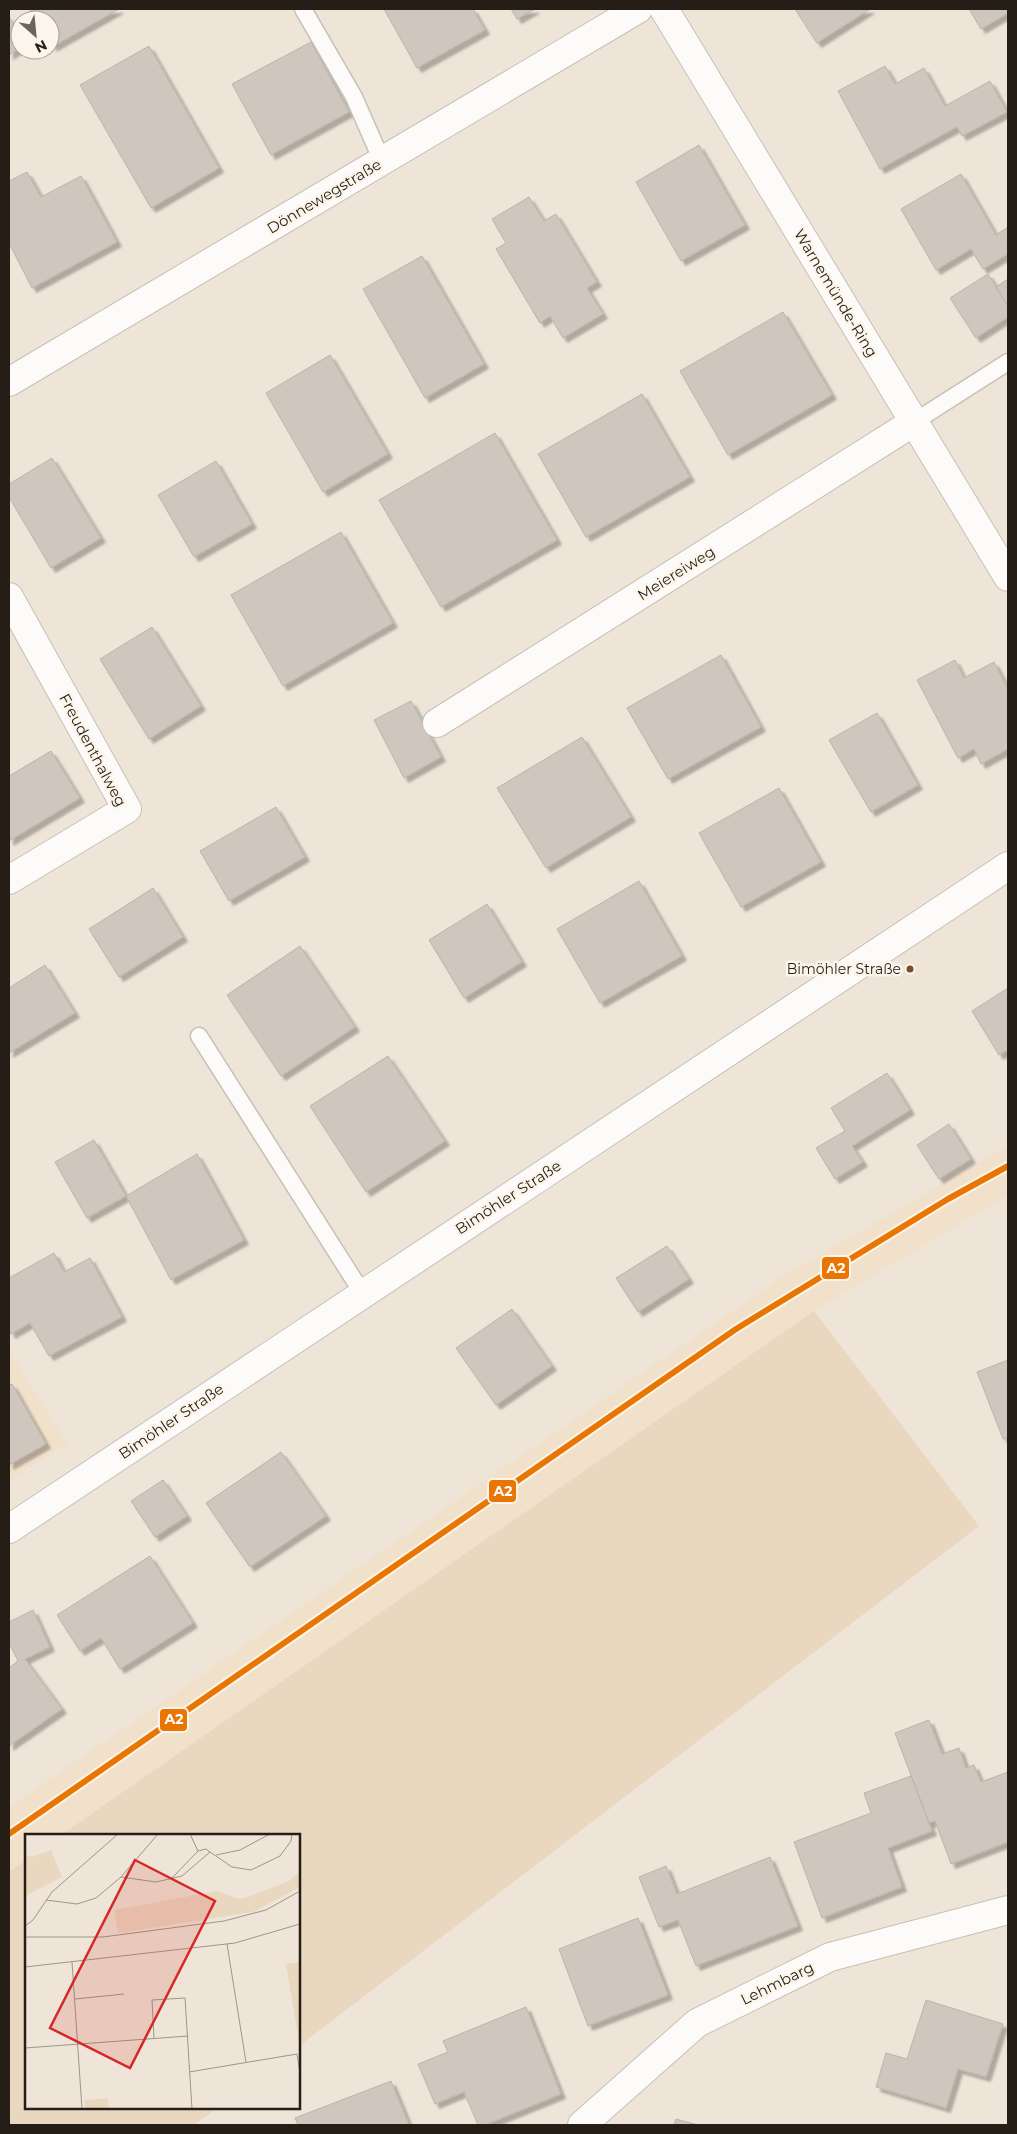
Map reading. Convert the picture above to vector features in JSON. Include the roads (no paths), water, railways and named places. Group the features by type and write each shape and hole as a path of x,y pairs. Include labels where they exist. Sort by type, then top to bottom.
{"street":[{"name":"Dönnewegstraße","path":"9,382 638,9"},
{"name":"Warnemünde-Ring","path":"664,9 1008,577"},
{"name":"Meiereiweg","path":"437,723 914,422"},
{"name":"Freudenthalweg","path":"9,597 127,809 9,880"},
{"name":"Bimöhler Straße","path":"9,1529 1008,866"},
{"name":"Lehmbarg","path":"582,2125 697,2023 830,1957 1008,1910"}],"lane":[{"path":"303,9 354,97 382,161"},
{"path":"914,422 1008,362"},
{"path":"198,1036 363,1294"}],"place":[{"name":"Bimöhler Straße","path":"910,969"}]}
